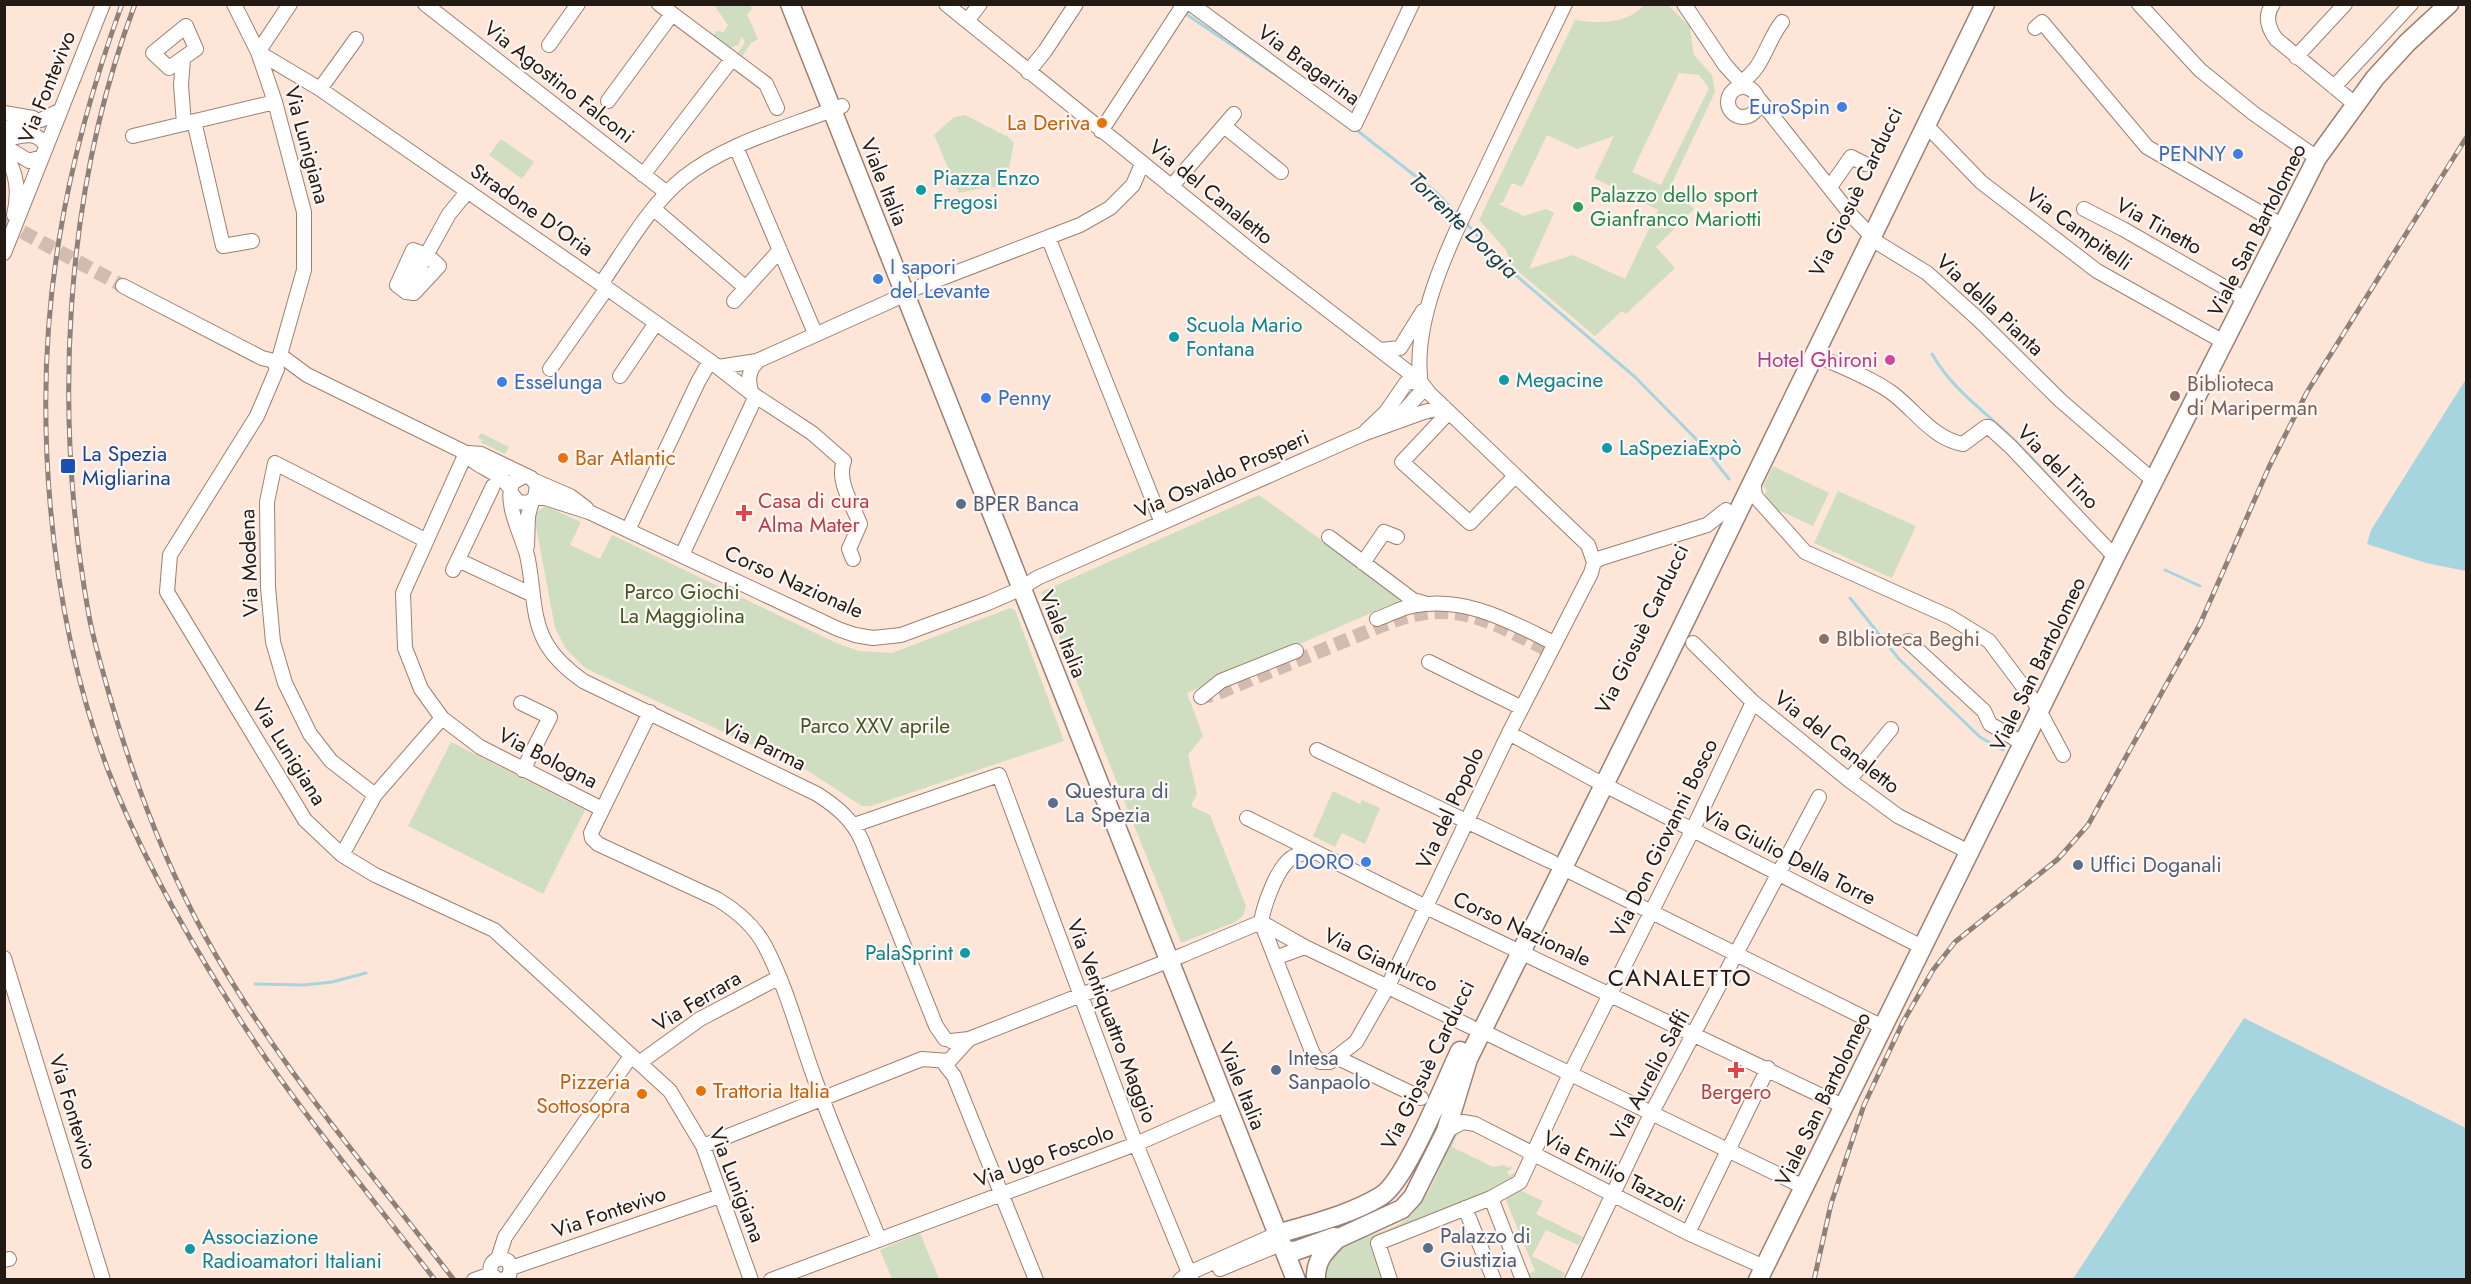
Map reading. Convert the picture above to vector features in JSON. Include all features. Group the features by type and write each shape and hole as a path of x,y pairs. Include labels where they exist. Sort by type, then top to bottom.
{"main road":[{"name":"Viale Italia","path":"790,4 837,108 903,293 1296,1280"},
{"name":"Via Giosuè Carducci","path":"1476,1029 1446,1131 1413,1197 1402,1209 1339,1238 1295,1251 1280,1243 1306,1226 1382,1196 1392,1186 1420,1136 1753,477 1813,354 1973,4"},
{"name":"Via Giosuè Carducci","path":"1599,782 1726,510 1868,232 1927,126 1985,4"},
{"name":"Viale San Bartolomeo","path":"1761,1273 1971,853 2115,557 2155,482 2317,158 2375,78 2407,43 2449,4"},
{"path":"1266,1205 1306,1226"},
{"name":"Via Giosuè Carducci","path":"1316,1280 1315,1270 1320,1257 1339,1238"}],"street":[{"name":"Via Fontevivo","path":"5,251 103,4"},
{"name":"Via Lunigiana","path":"234,4 258,52 275,102 304,212 304,270 272,385 257,416 170,555 167,592 304,820 342,855 375,875 494,930 670,1091 703,1146 751,1280"},
{"path":"258,52 290,4"},
{"name":"Via Agostino Falconi","path":"425,4 667,193"},
{"path":"549,45 578,4"},
{"path":"659,4 765,84 777,108"},
{"name":"Via del Canaletto","path":"946,4 1304,293 1420,381 1447,410 1588,545 1594,562"},
{"path":"967,21 980,4"},
{"path":"1028,72 1076,4"},
{"name":"Via Bragarina","path":"1191,4 1355,124 1412,4"},
{"path":"1363,434 1386,412 1406,383 1420,381 1419,357 1436,279 1454,236 1565,4"},
{"path":"1684,4 1725,65 1743,85 1754,91 1759,99 1754,113 1745,117"},
{"path":"2139,4 2200,70 2253,113 2317,158"},
{"path":"2296,57 2345,4"},
{"path":"2334,87 2411,4"},
{"name":"Viale San Bartolomeo","path":"2375,78 2387,55 2436,4"},
{"path":"2272,6 2268,17 2270,32 2296,57 2355,104"},
{"path":"1101,131 1181,10"},
{"path":"608,101 672,14"},
{"path":"1729,96 1743,85 1760,65 1774,32 1782,22"},
{"path":"2035,28 2042,22 2147,147 2283,226"},
{"path":"320,89 356,39"},
{"name":"Stradone D'Oria","path":"258,52 320,89 656,322 754,395 812,434 844,461 841,469 844,485 861,524 849,549 853,559"},
{"path":"183,59 181,84 189,123 223,246 252,241"},
{"path":"643,175 732,59"},
{"path":"1725,65 1728,104 1732,112 1780,127"},
{"name":"Via della Pianta","path":"1759,99 1830,187 1884,248 1927,273 2061,400 2155,482"},
{"path":"133,136 275,102"},
{"path":"550,369 654,209 684,177 736,147 837,108"},
{"name":"Via Fontevivo","path":"4,113 41,120"},
{"path":"1171,187 1234,114"},
{"path":"4,128 59,115"},
{"path":"4,138 39,128 59,115"},
{"path":"1224,126 1281,172"},
{"name":"Via Campitelli","path":"1927,126 1981,182 2097,271 2224,342"},
{"path":"4,138 34,135 41,138 44,152 29,161 9,149 4,149"},
{"path":"736,147 815,333"},
{"path":"4,155 13,167 17,205 5,251"},
{"path":"1830,187 1845,162 1851,157 1865,164"},
{"path":"628,530 698,382 714,364 759,360 895,299 903,293 1080,225 1110,208 1133,185 1142,164"},
{"path":"405,292 449,214 468,191"},
{"path":"654,209 746,288"},
{"name":"Via Tinetto","path":"2084,209 2245,299"},
{"path":"1048,237 1162,523"},
{"path":"734,301 780,250"},
{"name":"Corso Nazionale","path":"123,286 466,453 481,454 570,496 590,512"},
{"path":"1381,350 1400,348 1431,299"},
{"path":"620,376 656,322"},
{"name":"Via del Tino","path":"1813,354 1892,393 1921,422 1955,443 1963,444 1986,427 1989,428 2011,447 2115,557"},
{"path":"682,555 754,395 749,377 752,368 759,360"},
{"name":"Via Osvaldo Prosperi","path":"1020,589 1037,579 1363,434 1391,425 1422,392 1420,381"},
{"path":"1391,425 1424,412 1447,410"},
{"path":"1447,410 1402,462 1470,523 1515,476"},
{"name":"Corso Nazionale","path":"466,453 469,458 499,475 518,502 522,504 545,498 590,512 855,635 873,638 901,635 1020,589"},
{"name":"Via Bologna","path":"466,453 403,593 405,648 421,688 442,718 480,747 603,809 591,833 592,838 598,844 717,899 744,919 760,938 778,978 822,1099"},
{"name":"Via Modena","path":"375,795 331,761 310,734 285,682 273,642 268,587 267,502 275,463 425,540"},
{"path":"1753,477 1755,496 1805,552 1950,617 1982,634 2002,658 2039,712 2063,755"},
{"path":"511,491 515,479 529,478 538,488 534,500"},
{"path":"493,486 455,565 533,595"},
{"name":"Via Parma","path":"511,491 518,530 526,554 539,627 556,659 583,681 817,794 834,805 854,825 936,1026 942,1051 1036,1280"},
{"name":"Via Parma","path":"526,554 528,516 534,500"},
{"path":"1594,562 1707,525 1726,510"},
{"path":"1363,563 1384,532 1396,537"},
{"path":"1329,537 1413,600 1428,608"},
{"name":"Via del Popolo","path":"1333,1059 1356,1042 1388,986 1509,733 1591,573 1594,562"},
{"path":"1377,619 1404,608 1473,607 1554,643"},
{"path":"1908,641 1984,711 1990,724 2024,744"},
{"name":"Via del Canaletto","path":"1693,643 1753,702 1850,780 1898,816 1971,853"},
{"path":"1202,697 1221,681 1296,651"},
{"path":"1429,662 1522,708"},
{"name":"Via Don Giovanni Bosco","path":"1390,1280 1378,1243 1491,1198 1520,1182 1570,1074 1692,831 1753,702"},
{"path":"521,703 550,717 523,770"},
{"path":"603,809 650,712"},
{"path":"342,855 375,795 442,718"},
{"path":"1850,780 1891,729"},
{"name":"Via Giulio Della Torre","path":"1509,733 1692,831 1924,948"},
{"path":"1317,750 1467,820 1883,1028"},
{"name":"Via Ventiquattro Maggio","path":"854,825 999,775 1079,994 1190,1278"},
{"name":"Via Aurelio Saffi","path":"1572,1280 1651,1114 1696,1034 1819,796"},
{"name":"Corso Nazionale","path":"1247,818 1314,853 1768,1068 1845,1107"},
{"path":"1314,853 1296,855 1285,863 1262,911 1261,922 1313,1054 1320,1062 1333,1059 1421,1098"},
{"path":"703,1146 1261,922"},
{"name":"Via Gianturco","path":"1261,922 1305,947 1804,1187"},
{"name":"Via Gianturco","path":"1275,958 1305,947"},
{"name":"Via Fontevivo","path":"5,959 103,1280"},
{"name":"Via Ferrara","path":"635,1059 700,1019 778,978"},
{"path":"503,1276 492,1263 498,1258 505,1237 635,1059"},
{"path":"1688,1233 1768,1068"},
{"path":"822,1099 879,1239"},
{"name":"Via Ugo Foscolo","path":"771,1280 1136,1144 1220,1107"},
{"name":"Via Emilio Tazzoli","path":"1446,1131 1463,1122 1468,1122 1688,1233 1761,1273"},
{"name":"Via Fontevivo","path":"474,1280 503,1276 720,1196"},
{"path":"1491,1198 1522,1280"},
{"path":"1465,1208 1494,1280"},
{"path":"1190,1278 1280,1243"}],"green space":[{"path":"714,5 750,5 752,9 747,14 758,39 751,43 741,58 737,54 745,42 742,37 738,45 730,48 713,36 716,31 724,32 728,25"},
{"path":"1644,5 1668,5 1690,27 1694,55 1712,75 1715,92 1671,185 1694,209 1656,247 1675,268 1626,314 1622,311 1595,336 1513,267 1506,250 1479,220 1575,20 1612,21 1630,16","holes":["1679,73 1699,75 1709,88 1661,185 1632,172","1547,135 1577,149 1614,136 1594,178 1658,210 1625,279 1573,255 1529,269 1554,213 1546,209 1524,216 1498,204 1503,202 1512,183 1522,187"]},
{"path":"965,115 1008,137 1014,143 1005,187 987,187 959,193 934,135 954,117"},
{"path":"501,139 534,162 522,179 489,155"},
{"path":"481,433 509,447 505,454 478,441 484,441 478,438"},
{"path":"1773,466 1829,493 1813,526 1767,505 1768,501 1763,498 1767,490 1763,487"},
{"path":"1838,491 1916,526 1892,578 1814,543"},
{"path":"1259,495 1403,599 1187,693 1203,736 1188,755 1197,794 1191,806 1210,815 1246,906 1243,916 1235,922 1181,943 1041,592"},
{"name":"Parco XXV aprile","path":"545,506 581,522 570,545 600,559 612,535 834,642 859,651 892,653 1010,608 1015,610 1064,741 871,806 862,806 808,771 585,668 566,649 555,628 535,521 535,514"},
{"path":"451,742 585,810 543,894 408,826"},
{"path":"1333,791 1360,804 1362,800 1380,808 1365,844 1342,833 1335,847 1313,836"},
{"path":"1471,1127 1481,1134 1470,1130 1462,1131 1452,1147 1493,1167 1504,1165 1509,1168 1510,1166 1512,1168 1507,1172 1510,1176 1516,1172 1513,1181 1381,1235 1386,1279 1322,1279 1327,1259 1335,1251 1398,1224 1415,1211 1435,1179 1454,1134 1459,1129"},
{"path":"1520,1190 1543,1201 1536,1214 1583,1237 1578,1245 1546,1230 1532,1256 1565,1273 1562,1279 1530,1279 1528,1274 1535,1271 1505,1198"},
{"path":"920,1233 939,1279 892,1279 880,1250"}],"water":[{"path":"2466,379 2466,571 2426,563 2367,544 2371,530"},
{"path":"2244,1018 2466,1128 2466,1279 2073,1279"}],"waterway":[{"name":"Torrente Dorgia","path":"1183,12 1294,87"},
{"name":"Torrente Dorgia","path":"1354,128 1437,193 1459,216"},
{"name":"Torrente Dorgia","path":"1466,223 1505,266 1635,377 1701,444 1729,479"},
{"path":"1932,354 1958,388 2020,446 2080,511"},
{"path":"2165,570 2200,586"},
{"name":"Torrente Dorgia","path":"1850,598 1899,659 1980,737 2003,750"},
{"path":"255,984 304,985 332,982 366,973"}],"tunnel":[{"path":"4,222 123,286"},
{"path":"1203,699 1201,697 1213,695 1388,623 1434,612 1472,616 1550,651"}],"railway":[{"path":"122,4 93,91 77,150 64,210 51,304 46,371 46,440 59,577 71,644 108,770 147,858 194,945 275,1071 327,1142 435,1280"},
{"path":"135,4 111,77 92,152 79,229 72,307 69,385 71,463 78,540 95,641 115,716 136,780 174,875 205,936 260,1026 291,1070 454,1280"},
{"path":"1814,1280 1831,1204 1864,1105 1903,1022 1933,970 1955,942 2058,859 2088,825 2200,624 2269,467 2307,392 2466,138"}],"place":[{"name":"EuroSpin","path":"1842,107"},
{"name":"La Deriva","path":"1102,123"},
{"name":"PENNY","path":"2238,154"},
{"name":"Piazza Enzo Fregosi","path":"921,190"},
{"name":"Palazzo dello sport Gianfranco Mariotti","path":"1578,207"},
{"name":"I sapori del Levante","path":"878,279"},
{"name":"Scuola Mario Fontana","path":"1174,337"},
{"name":"Hotel Ghironi","path":"1890,360"},
{"name":"Megacine","path":"1504,380"},
{"name":"Esselunga","path":"502,382"},
{"name":"Biblioteca di Mariperman","path":"2175,396"},
{"name":"Penny","path":"986,398"},
{"name":"LaSpeziaExpò","path":"1607,448"},
{"name":"Bar Atlantic","path":"563,458"},
{"name":"La Spezia Migliarina","path":"68,466"},
{"name":"BPER Banca","path":"961,504"},
{"name":"Casa di cura Alma Mater","path":"744,513"},
{"name":"BIblioteca Beghi","path":"1824,639"},
{"name":"Questura di La Spezia","path":"1053,803"},
{"name":"DORO","path":"1366,862"},
{"name":"Uffici Doganali","path":"2078,865"},
{"name":"PalaSprint","path":"965,953"},
{"name":"Intesa Sanpaolo","path":"1276,1070"},
{"name":"Bergero","path":"1736,1070"},
{"name":"Trattoria Italia","path":"701,1091"},
{"name":"Pizzeria Sottosopra","path":"642,1094"},
{"name":"Palazzo di Giustizia","path":"1428,1248"},
{"name":"Associazione Radioamatori Italiani","path":"190,1249"}],"district":[{"name":"CANALETTO","path":"1680,978"}],"park label":[{"name":"Parco Giochi La Maggiolina","path":"682,604"}]}
